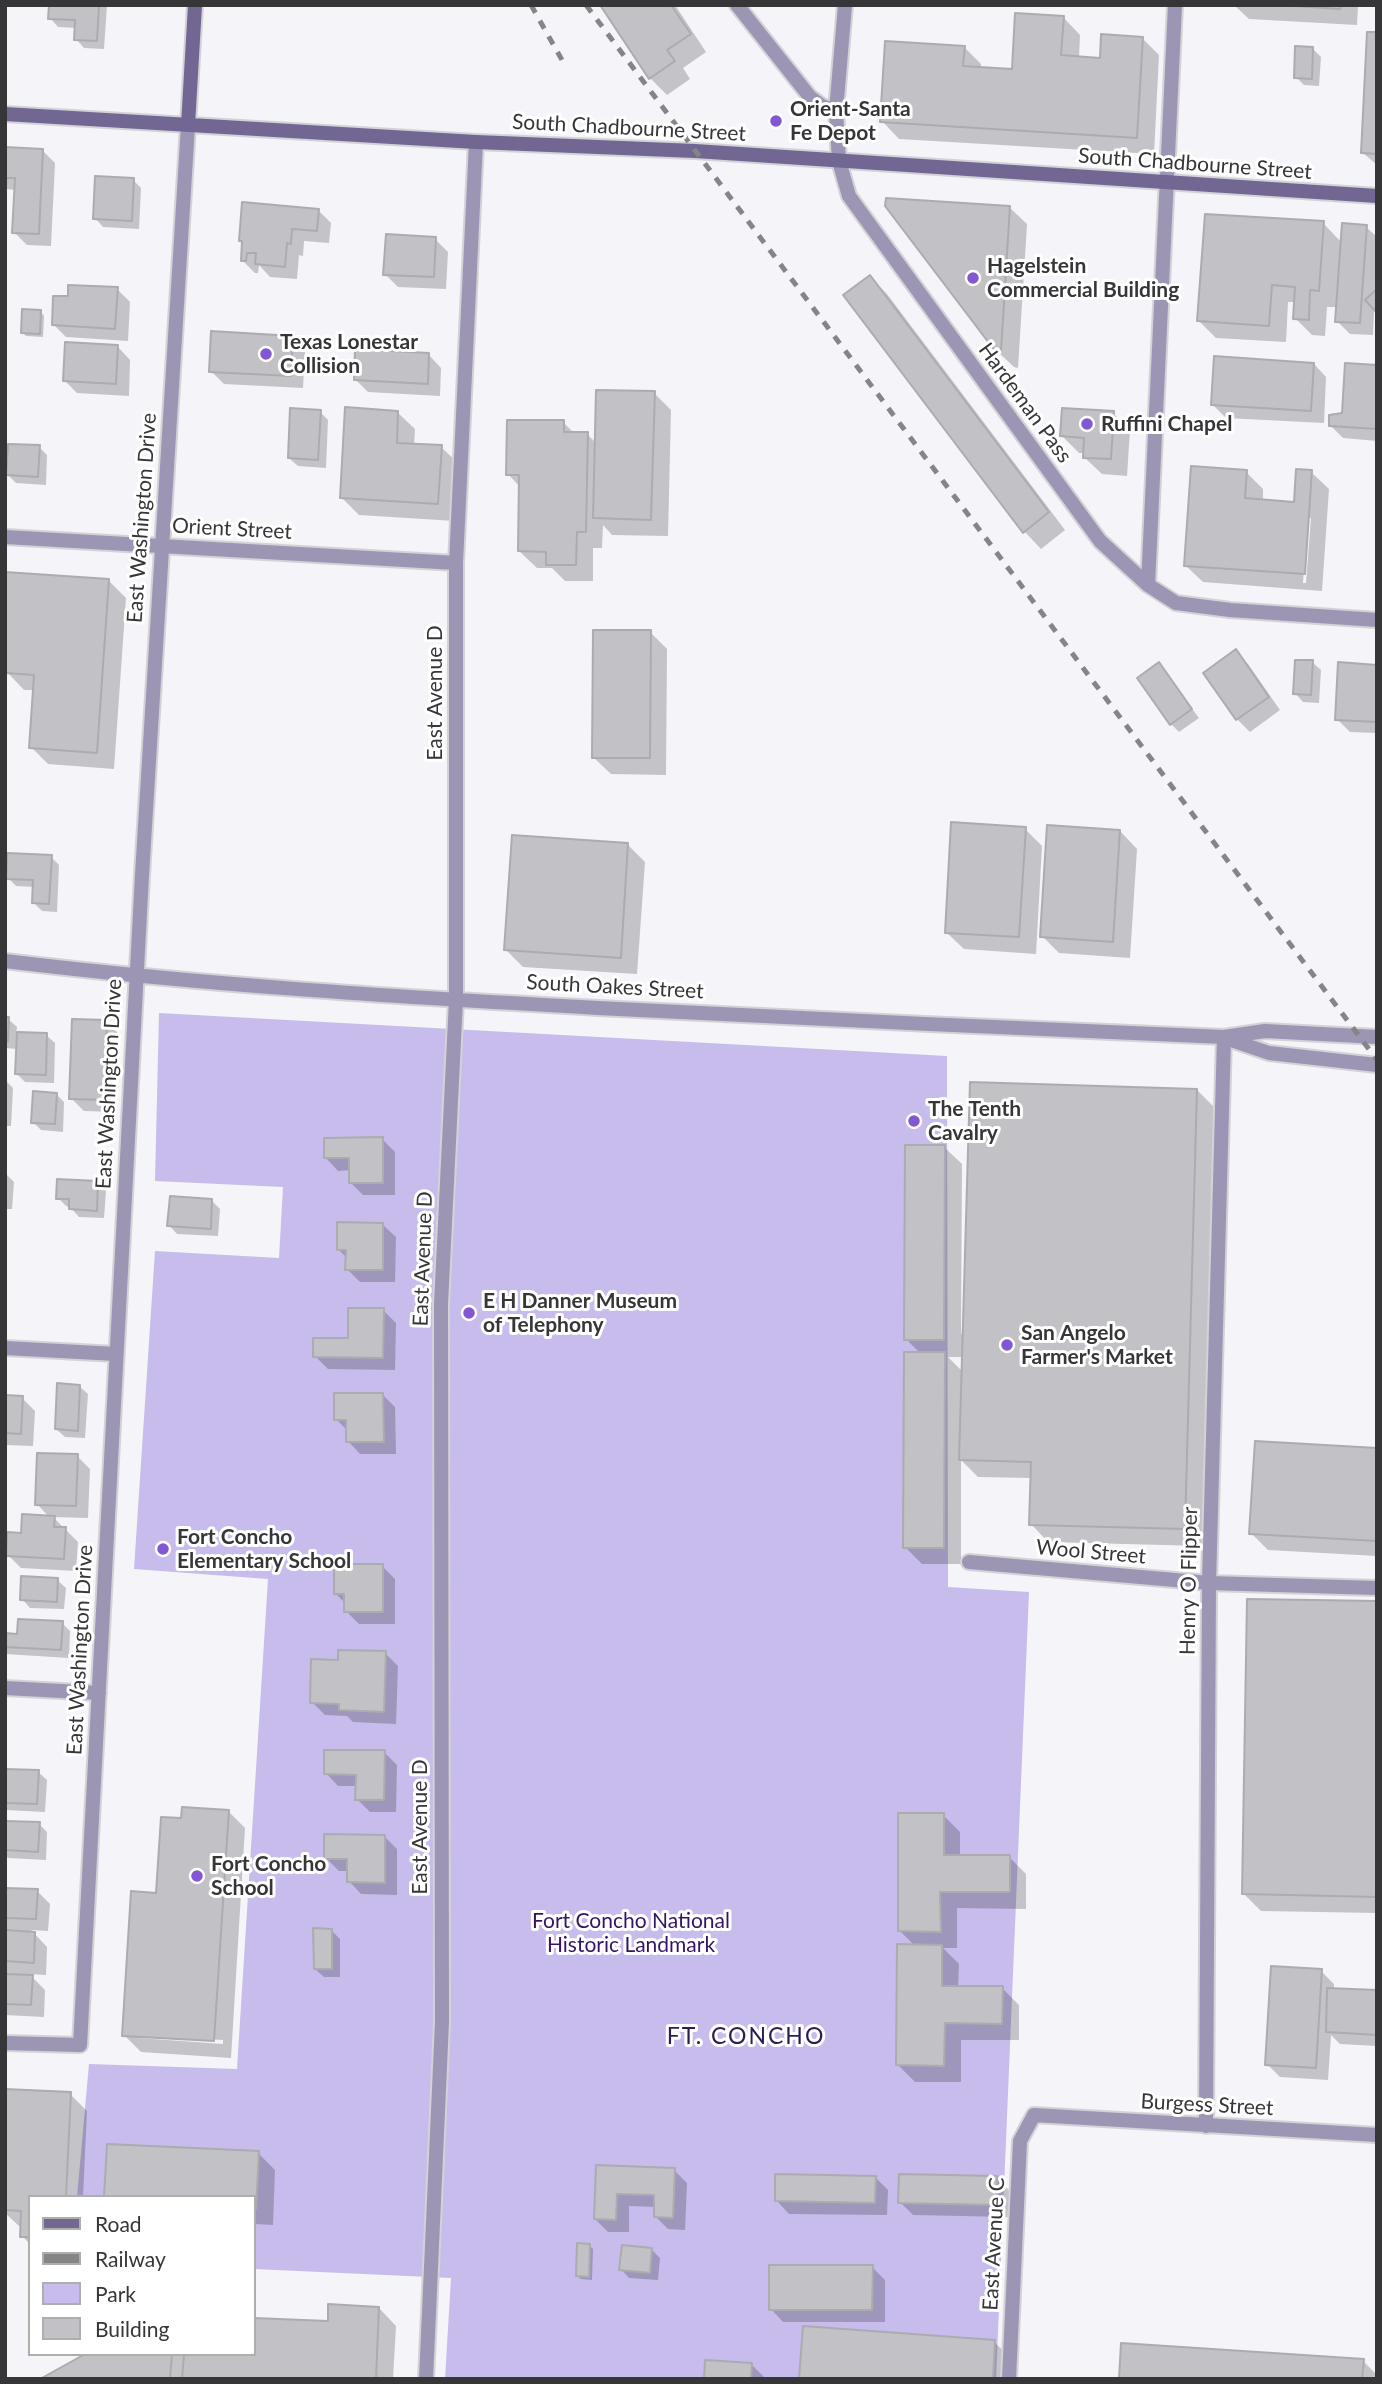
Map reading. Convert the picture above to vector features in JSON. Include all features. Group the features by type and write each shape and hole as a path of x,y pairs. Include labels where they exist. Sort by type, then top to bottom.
{"main road":[{"path":"188,125 195,5"},
{"name":"South Chadbourne Street","path":"5,114 476,142 695,151 1377,196"}],"street":[{"path":"737,5 810,97 822,106 836,111"},
{"name":"Hardeman Pass","path":"845,5 836,111 839,161 849,196 1100,541 1148,585 1176,603 1230,610 1377,620"},
{"path":"1148,585 1175,5"},
{"name":"East Washington Drive","path":"5,2043 80,2045 160,546 188,125"},
{"name":"East Avenue D","path":"426,2379 442,2022 441,1304 456,1000 456,563 476,142"},
{"name":"Orient Street","path":"5,537 456,563"},
{"name":"South Oakes Street","path":"5,961 136,977 456,1000 1224,1037 1265,1031 1377,1037"},
{"name":"South Oakes Street","path":"1224,1037 1269,1053 1377,1065"},
{"name":"Henry O Flipper","path":"1206,2126 1209,1583 1224,1037"},
{"path":"5,1348 116,1354"},
{"name":"Wool Street","path":"969,1562 1209,1583 1377,1588"},
{"path":"5,1688 99,1693"},
{"name":"Burgess Street","path":"1034,2115 1377,2135"},
{"name":"East Avenue C","path":"1009,2379 1020,2141 1034,2115"}],"green space":[{"name":"Fort Concho National Historic Landmark","path":"159,1013 947,1056 948,1587 1029,1592 996,2379 445,2379 451,2278 256,2269 256,2195 77,2195 89,2064 237,2069 268,1579 134,1569 155,1251 279,1258 283,1187 155,1181"}],"building":[{"path":"49,5 99,5 97,41 74,40 75,20 48,19"},
{"path":"600,5 671,5 691,34 667,50 675,61 649,79"},
{"path":"1279,5 1341,5 1340,9"},
{"path":"1015,13 1064,16 1061,55 1100,58 1101,34 1143,37 1137,138 880,122 885,41 965,46 963,66 1012,69"},
{"path":"1367,32 1377,32 1377,154 1361,153"},
{"path":"1295,46 1313,47 1312,79 1294,78"},
{"path":"5,147 43,149 39,234 12,233 15,178 5,178"},
{"path":"95,176 134,178 132,221 93,219"},
{"name":"Hagelstein Commercial Building","path":"886,198 1010,206 1001,351 995,351 885,206"},
{"path":"242,202 319,209 317,231 292,229 291,244 287,243 285,267 255,264 256,253 247,253 246,261 241,261 242,241 239,241"},
{"path":"1205,214 1324,221 1319,291 1310,290 1309,320 1293,319 1295,287 1272,285 1269,326 1197,321"},
{"path":"1342,223 1367,225 1360,323 1335,322"},
{"path":"386,234 436,237 434,277 383,275"},
{"path":"870,275 1049,512 1023,533 843,295"},
{"path":"68,285 118,287 115,329 52,325 53,296 68,296"},
{"path":"1377,289 1377,313 1365,300"},
{"path":"22,309 41,310 40,334 21,333"},
{"path":"211,331 293,336 291,376 209,372"},
{"path":"65,342 118,345 116,384 63,381"},
{"path":"355,349 429,353 428,384 354,380"},
{"path":"1214,356 1314,363 1311,411 1211,405"},
{"path":"1345,363 1377,365 1377,429 1329,426 1329,415 1342,413"},
{"path":"596,390 655,391 651,520 593,518"},
{"path":"345,407 398,411 397,443 442,445 438,504 340,498"},
{"path":"290,408 321,410 318,460 288,458"},
{"name":"Ruffini Chapel","path":"1062,408 1114,411 1111,459 1083,458 1084,438 1060,436"},
{"path":"507,420 564,420 564,432 588,432 586,532 577,532 576,565 546,565 546,552 518,551 519,475 506,475"},
{"path":"8,444 40,445 38,477 6,475"},
{"path":"1191,466 1247,470 1245,498 1294,502 1296,469 1312,470 1305,574 1184,566"},
{"path":"5,572 109,579 97,753 29,748 34,675 5,673"},
{"path":"593,630 651,630 650,758 592,758"},
{"path":"1236,649 1269,697 1236,720 1203,673"},
{"path":"1295,660 1313,660 1311,695 1293,694"},
{"path":"1159,662 1192,709 1170,725 1137,678"},
{"path":"1338,662 1377,665 1377,722 1335,720"},
{"path":"951,822 1026,827 1019,937 945,933"},
{"path":"1047,825 1120,830 1113,942 1040,937"},
{"path":"512,835 628,843 621,958 504,950"},
{"path":"7,853 52,855 49,904 32,903 33,880 6,879"},
{"path":"5,1017 9,1017 8,1041 5,1041"},
{"path":"72,1019 107,1020 104,1100 69,1099"},
{"path":"17,1032 47,1033 46,1075 15,1074"},
{"path":"970,1082 1197,1089 1185,1529 1029,1525 1031,1462 959,1460"},
{"path":"33,1091 57,1093 55,1124 31,1123"},
{"path":"383,1137 383,1183 349,1183 349,1158 324,1158 324,1138"},
{"path":"905,1145 945,1145 944,1340 904,1340"},
{"path":"57,1179 98,1181 97,1211 69,1209 69,1199 56,1199"},
{"path":"170,1196 212,1199 211,1229 167,1226"},
{"path":"337,1222 383,1223 383,1270 345,1270 346,1250 337,1250"},
{"path":"348,1308 384,1308 383,1358 313,1357 313,1338 348,1338"},
{"path":"904,1352 945,1352 944,1548 903,1548"},
{"path":"57,1383 80,1385 78,1431 55,1429"},
{"path":"334,1393 383,1393 384,1442 346,1442 346,1420 334,1420"},
{"path":"5,1395 23,1396 21,1434 5,1433"},
{"path":"1255,1441 1377,1448 1377,1541 1249,1534"},
{"path":"37,1453 78,1454 76,1506 35,1505"},
{"path":"22,1514 55,1516 54,1527 66,1527 64,1559 6,1556 7,1532 21,1533"},
{"path":"334,1564 383,1564 383,1612 344,1612 344,1594 334,1594"},
{"path":"21,1576 58,1578 57,1602 20,1600"},
{"path":"1247,1599 1377,1601 1377,1897 1242,1894"},
{"path":"18,1619 63,1621 61,1650 5,1647 5,1633 17,1634"},
{"path":"338,1650 386,1651 384,1712 339,1710 339,1704 310,1703 311,1659 338,1660"},
{"path":"324,1750 385,1750 384,1800 355,1800 356,1775 324,1774"},
{"path":"5,1769 39,1770 37,1804 5,1803"},
{"path":"182,1807 229,1810 214,2041 122,2036 131,1891 156,1893 161,1817 181,1818"},
{"path":"898,1813 944,1813 944,1855 1010,1855 1010,1892 940,1892 941,1932 898,1931"},
{"path":"5,1821 40,1822 38,1852 5,1850"},
{"path":"324,1834 385,1835 385,1883 347,1882 347,1859 324,1859"},
{"path":"5,1888 38,1889 36,1919 5,1918"},
{"path":"313,1928 332,1929 332,1969 314,1969"},
{"path":"5,1930 35,1932 34,1963 5,1961"},
{"path":"897,1944 942,1945 942,1986 1003,1986 1002,2024 945,2023 944,2066 896,2065"},
{"path":"1271,1966 1322,1969 1316,2068 1265,2065"},
{"path":"5,1974 33,1975 31,2005 5,2004"},
{"path":"1327,1988 1377,1990 1377,2035 1326,2032"},
{"path":"5,2089 71,2092 66,2195 28,2195 28,2237 20,2237 21,2211 5,2210"},
{"path":"107,2144 259,2151 256,2209 256,2195 104,2195"},
{"path":"596,2165 675,2168 673,2218 654,2217 654,2195 617,2194 616,2220 594,2219"},
{"path":"775,2174 876,2176 875,2203 775,2201"},
{"path":"899,2174 997,2176 997,2205 898,2203"},
{"path":"577,2243 590,2244 589,2277 576,2276"},
{"path":"622,2245 652,2248 650,2273 619,2270"},
{"path":"769,2265 873,2265 872,2310 769,2310"},
{"path":"328,2304 379,2307 376,2379 182,2379 184,2356 256,2356 256,2318 328,2321"},
{"path":"803,2326 995,2340 993,2379 799,2379"},
{"path":"1121,2343 1364,2359 1362,2379 1119,2379"},
{"path":"81,2356 172,2356 170,2379 40,2379"},
{"path":"705,2360 752,2363 751,2379 704,2379"}],"railway":[{"path":"531,5 562,60"},
{"path":"586,5 1377,1060"}],"place":[{"name":"Orient-Santa Fe Depot","path":"776,121"},
{"name":"Hagelstein Commercial Building","path":"973,278"},
{"name":"Texas Lonestar Collision","path":"266,354"},
{"name":"Ruffini Chapel","path":"1087,424"},
{"name":"The Tenth Cavalry","path":"914,1121"},
{"name":"E H Danner Museum of Telephony","path":"469,1313"},
{"name":"San Angelo Farmer's Market","path":"1007,1345"},
{"name":"Fort Concho Elementary School","path":"163,1549"},
{"name":"Fort Concho School","path":"197,1876"}],"district":[{"name":"FT. CONCHO","path":"746,2037"}]}
